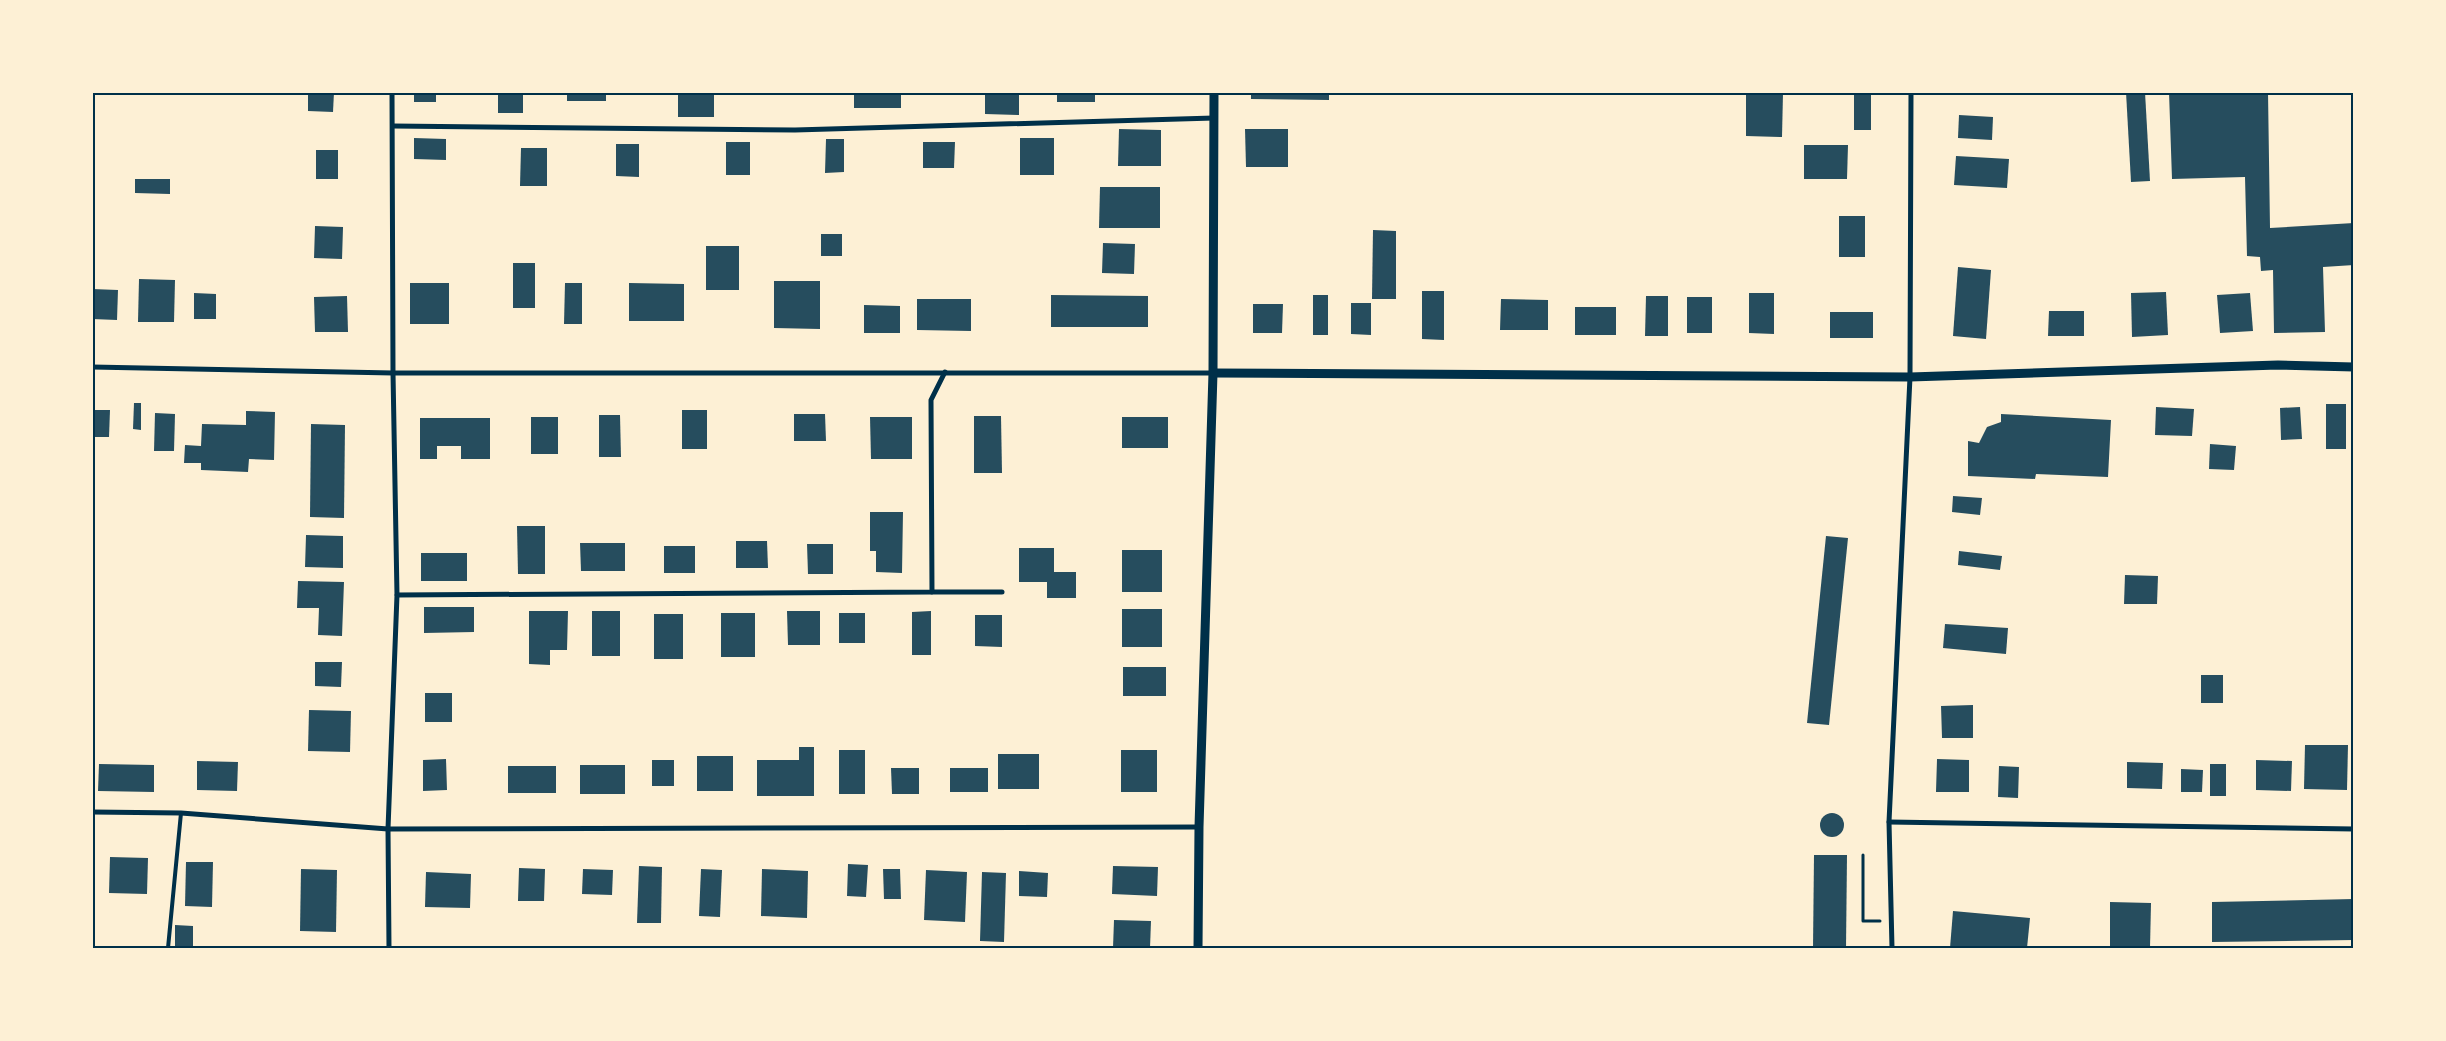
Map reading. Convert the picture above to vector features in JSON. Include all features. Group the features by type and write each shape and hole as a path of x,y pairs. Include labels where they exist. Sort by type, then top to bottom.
{"street":[{"path":"389,948 388,829 397,595 393,373 392,92"},
{"path":"1198,948 1199,827 1213,373 1214,92"},
{"path":"1892,948 1887,822 1910,377 1911,92"},
{"path":"393,126 795,130 1214,118"},
{"path":"92,367 393,373 945,372 1910,377 2278,365 2354,366"},
{"path":"932,592 931,400 945,372"},
{"path":"397,595 1002,592"},
{"path":"92,812 182,813 388,829 1199,827"},
{"path":"1887,822 2354,829"}],"lane":[{"path":"168,948 182,813"}],"path":[{"path":"1863,855 1863,921 1881,921 1880,930"}],"building":[{"path":"308,92 334,92 333,112 308,111"},
{"path":"414,92 436,92 436,102 414,102"},
{"path":"498,92 523,92 523,113 498,113"},
{"path":"567,92 606,92 606,101 567,101"},
{"path":"678,92 714,92 714,117 678,117"},
{"path":"854,92 901,92 901,108 854,108"},
{"path":"985,92 1019,92 1019,115 985,114"},
{"path":"1057,92 1095,92 1095,102 1057,102"},
{"path":"1251,92 1329,92 1329,100 1251,99"},
{"path":"2126,92 2145,92 2150,181 2131,182"},
{"path":"2169,92 2268,92 2270,228 2354,223 2354,265 2323,267 2325,332 2274,333 2273,270 2261,271 2260,257 2247,256 2245,177 2172,179"},
{"path":"1746,93 1783,93 1782,137 1746,136"},
{"path":"1854,94 1871,94 1871,130 1854,130"},
{"path":"1959,115 1993,117 1992,140 1958,138"},
{"path":"1119,129 1161,130 1161,166 1118,166"},
{"path":"1245,129 1288,129 1288,167 1246,167"},
{"path":"414,138 446,139 446,160 414,159"},
{"path":"1020,138 1054,138 1054,175 1020,175"},
{"path":"826,139 844,139 844,172 825,173"},
{"path":"726,142 750,142 750,175 726,175"},
{"path":"923,142 955,142 954,168 923,168"},
{"path":"616,144 639,144 639,177 616,176"},
{"path":"1804,145 1848,145 1847,179 1804,179"},
{"path":"521,148 547,148 547,186 520,186"},
{"path":"316,150 338,150 338,179 316,179"},
{"path":"1956,156 2009,159 2007,188 1954,185"},
{"path":"135,179 170,179 170,194 135,193"},
{"path":"1100,187 1160,187 1160,228 1099,228"},
{"path":"1839,216 1865,216 1865,257 1839,257"},
{"path":"315,226 343,227 342,259 314,258"},
{"path":"1373,230 1396,231 1396,299 1372,299"},
{"path":"821,234 842,234 842,256 821,256"},
{"path":"1103,243 1135,244 1134,274 1102,273"},
{"path":"706,246 739,246 739,290 706,290"},
{"path":"513,263 535,263 535,308 513,308"},
{"path":"1958,267 1991,270 1986,339 1953,336"},
{"path":"139,279 175,280 174,322 138,322"},
{"path":"774,281 820,281 820,329 774,328"},
{"path":"410,283 449,283 449,324 410,324"},
{"path":"565,283 582,283 582,324 564,324"},
{"path":"629,283 684,284 684,321 629,321"},
{"path":"92,289 118,290 117,320 92,319"},
{"path":"1422,291 1444,291 1444,340 1422,339"},
{"path":"2166,292 2168,335 2132,337 2131,293"},
{"path":"194,293 216,294 216,319 194,319"},
{"path":"1749,293 1774,293 1774,334 1749,333"},
{"path":"2250,293 2253,331 2220,333 2217,295"},
{"path":"1051,295 1148,296 1148,327 1051,327"},
{"path":"1313,295 1328,295 1328,335 1313,335"},
{"path":"347,296 348,332 315,332 314,297"},
{"path":"1646,296 1668,296 1668,336 1645,336"},
{"path":"1687,297 1712,297 1712,333 1687,333"},
{"path":"917,299 971,299 971,331 917,330"},
{"path":"1501,299 1548,300 1548,330 1500,330"},
{"path":"1351,303 1371,303 1371,335 1351,334"},
{"path":"1253,304 1283,304 1282,333 1253,333"},
{"path":"864,305 900,306 900,333 864,333"},
{"path":"1575,307 1616,307 1616,335 1575,335"},
{"path":"2049,311 2084,311 2084,336 2048,336"},
{"path":"1830,312 1873,312 1873,338 1830,338"},
{"path":"134,403 141,403 141,430 133,429"},
{"path":"2326,404 2346,404 2346,449 2326,449"},
{"path":"2156,407 2194,409 2192,436 2155,435"},
{"path":"2300,407 2302,439 2281,440 2280,408"},
{"path":"92,410 110,410 109,437 92,437"},
{"path":"682,410 707,410 707,449 682,449"},
{"path":"246,411 275,412 274,460 249,459 248,472 201,470 201,463 184,463 185,445 201,446 202,424 246,425"},
{"path":"155,413 175,414 174,451 154,451"},
{"path":"794,414 825,414 826,441 794,441"},
{"path":"2001,414 2111,420 2108,477 2036,474 2035,479 1968,476 1968,441 1979,443 1987,427 2001,422"},
{"path":"599,415 620,415 621,457 599,457"},
{"path":"974,416 1001,416 1002,473 974,473"},
{"path":"531,417 558,417 558,454 531,454"},
{"path":"870,417 912,417 912,459 871,459"},
{"path":"1122,417 1168,417 1168,448 1122,448"},
{"path":"420,418 490,418 490,459 461,459 461,446 437,446 437,459 420,459"},
{"path":"311,424 345,425 344,518 310,517"},
{"path":"2210,444 2236,446 2234,470 2209,469"},
{"path":"1953,496 1982,498 1980,515 1952,512"},
{"path":"870,512 903,512 902,573 876,572 876,551 870,551"},
{"path":"517,526 545,526 545,574 518,574"},
{"path":"306,535 343,536 343,568 305,567"},
{"path":"1826,536 1848,538 1829,725 1807,723"},
{"path":"736,541 767,541 768,568 736,568"},
{"path":"580,543 625,543 625,571 581,571"},
{"path":"807,544 833,544 833,574 808,574"},
{"path":"664,546 695,546 695,573 664,573"},
{"path":"1019,548 1054,548 1054,572 1076,572 1076,598 1047,598 1047,582 1019,582"},
{"path":"1122,550 1162,550 1162,592 1122,592"},
{"path":"1959,551 2002,556 2000,570 1958,565"},
{"path":"421,553 467,553 467,581 421,581"},
{"path":"2125,575 2158,576 2157,604 2124,604"},
{"path":"298,581 344,582 342,636 318,635 319,608 297,608"},
{"path":"424,607 474,607 474,632 424,633"},
{"path":"1122,609 1162,609 1162,647 1122,647"},
{"path":"529,611 568,611 567,650 550,650 550,665 529,664"},
{"path":"592,611 620,611 620,656 592,656"},
{"path":"787,611 820,611 820,645 788,645"},
{"path":"931,611 931,655 912,655 912,612"},
{"path":"721,613 755,613 755,657 721,657"},
{"path":"839,613 865,613 865,643 839,643"},
{"path":"654,614 683,614 683,659 654,659"},
{"path":"975,615 1002,615 1002,647 975,646"},
{"path":"1945,624 2008,628 2006,654 1943,648"},
{"path":"315,662 342,662 341,687 315,686"},
{"path":"1123,667 1166,667 1166,696 1123,696"},
{"path":"2201,675 2223,675 2223,703 2201,703"},
{"path":"425,693 452,693 452,722 425,722"},
{"path":"1973,705 1973,738 1942,738 1941,706"},
{"path":"309,710 351,711 350,752 308,751"},
{"path":"2305,745 2348,745 2347,790 2304,789"},
{"path":"799,747 814,747 814,796 757,796 757,760 799,760"},
{"path":"839,750 865,750 865,794 839,794"},
{"path":"1121,750 1157,750 1157,792 1121,792"},
{"path":"998,754 1039,754 1039,789 998,789"},
{"path":"697,756 733,756 733,791 697,791"},
{"path":"446,759 447,790 423,791 423,760"},
{"path":"1937,759 1969,760 1969,792 1936,792"},
{"path":"652,760 674,760 674,786 652,786"},
{"path":"2256,760 2292,761 2291,791 2256,790"},
{"path":"197,761 238,762 237,791 197,790"},
{"path":"2127,762 2163,763 2162,789 2127,788"},
{"path":"99,764 154,765 154,792 98,791"},
{"path":"2210,764 2226,764 2226,796 2210,796"},
{"path":"580,765 625,765 625,794 580,794"},
{"path":"508,766 556,766 556,793 508,793"},
{"path":"1999,766 2019,767 2018,798 1998,797"},
{"path":"891,768 919,768 919,794 892,794"},
{"path":"950,768 988,768 988,792 950,792"},
{"path":"2181,769 2203,770 2202,792 2181,792"},
{"path":"1832,813 1841,816 1844,825 1841,834 1832,837 1823,834 1820,825 1823,816"},
{"path":"1814,855 1847,855 1846,948 1813,948"},
{"path":"110,857 148,858 147,894 109,893"},
{"path":"186,862 213,862 212,907 185,906"},
{"path":"848,864 868,865 866,897 847,896"},
{"path":"639,866 662,867 661,923 637,923"},
{"path":"1113,866 1158,867 1157,896 1112,894"},
{"path":"519,868 545,869 544,901 518,901"},
{"path":"301,869 337,870 336,932 300,931"},
{"path":"583,869 613,870 612,895 582,894"},
{"path":"701,869 722,870 720,917 699,916"},
{"path":"762,869 808,871 807,918 761,916"},
{"path":"883,869 900,869 901,899 884,899"},
{"path":"926,870 967,872 965,922 924,920"},
{"path":"1019,871 1048,873 1047,897 1019,896"},
{"path":"426,872 471,874 470,908 425,907"},
{"path":"982,872 1006,873 1004,942 980,941"},
{"path":"2354,899 2354,940 2212,942 2212,902"},
{"path":"2110,902 2151,903 2150,948 2110,948"},
{"path":"1953,911 2030,918 2027,948 1950,948"},
{"path":"1114,920 1151,921 1150,948 1113,948"},
{"path":"175,925 193,926 193,948 175,948"}]}
